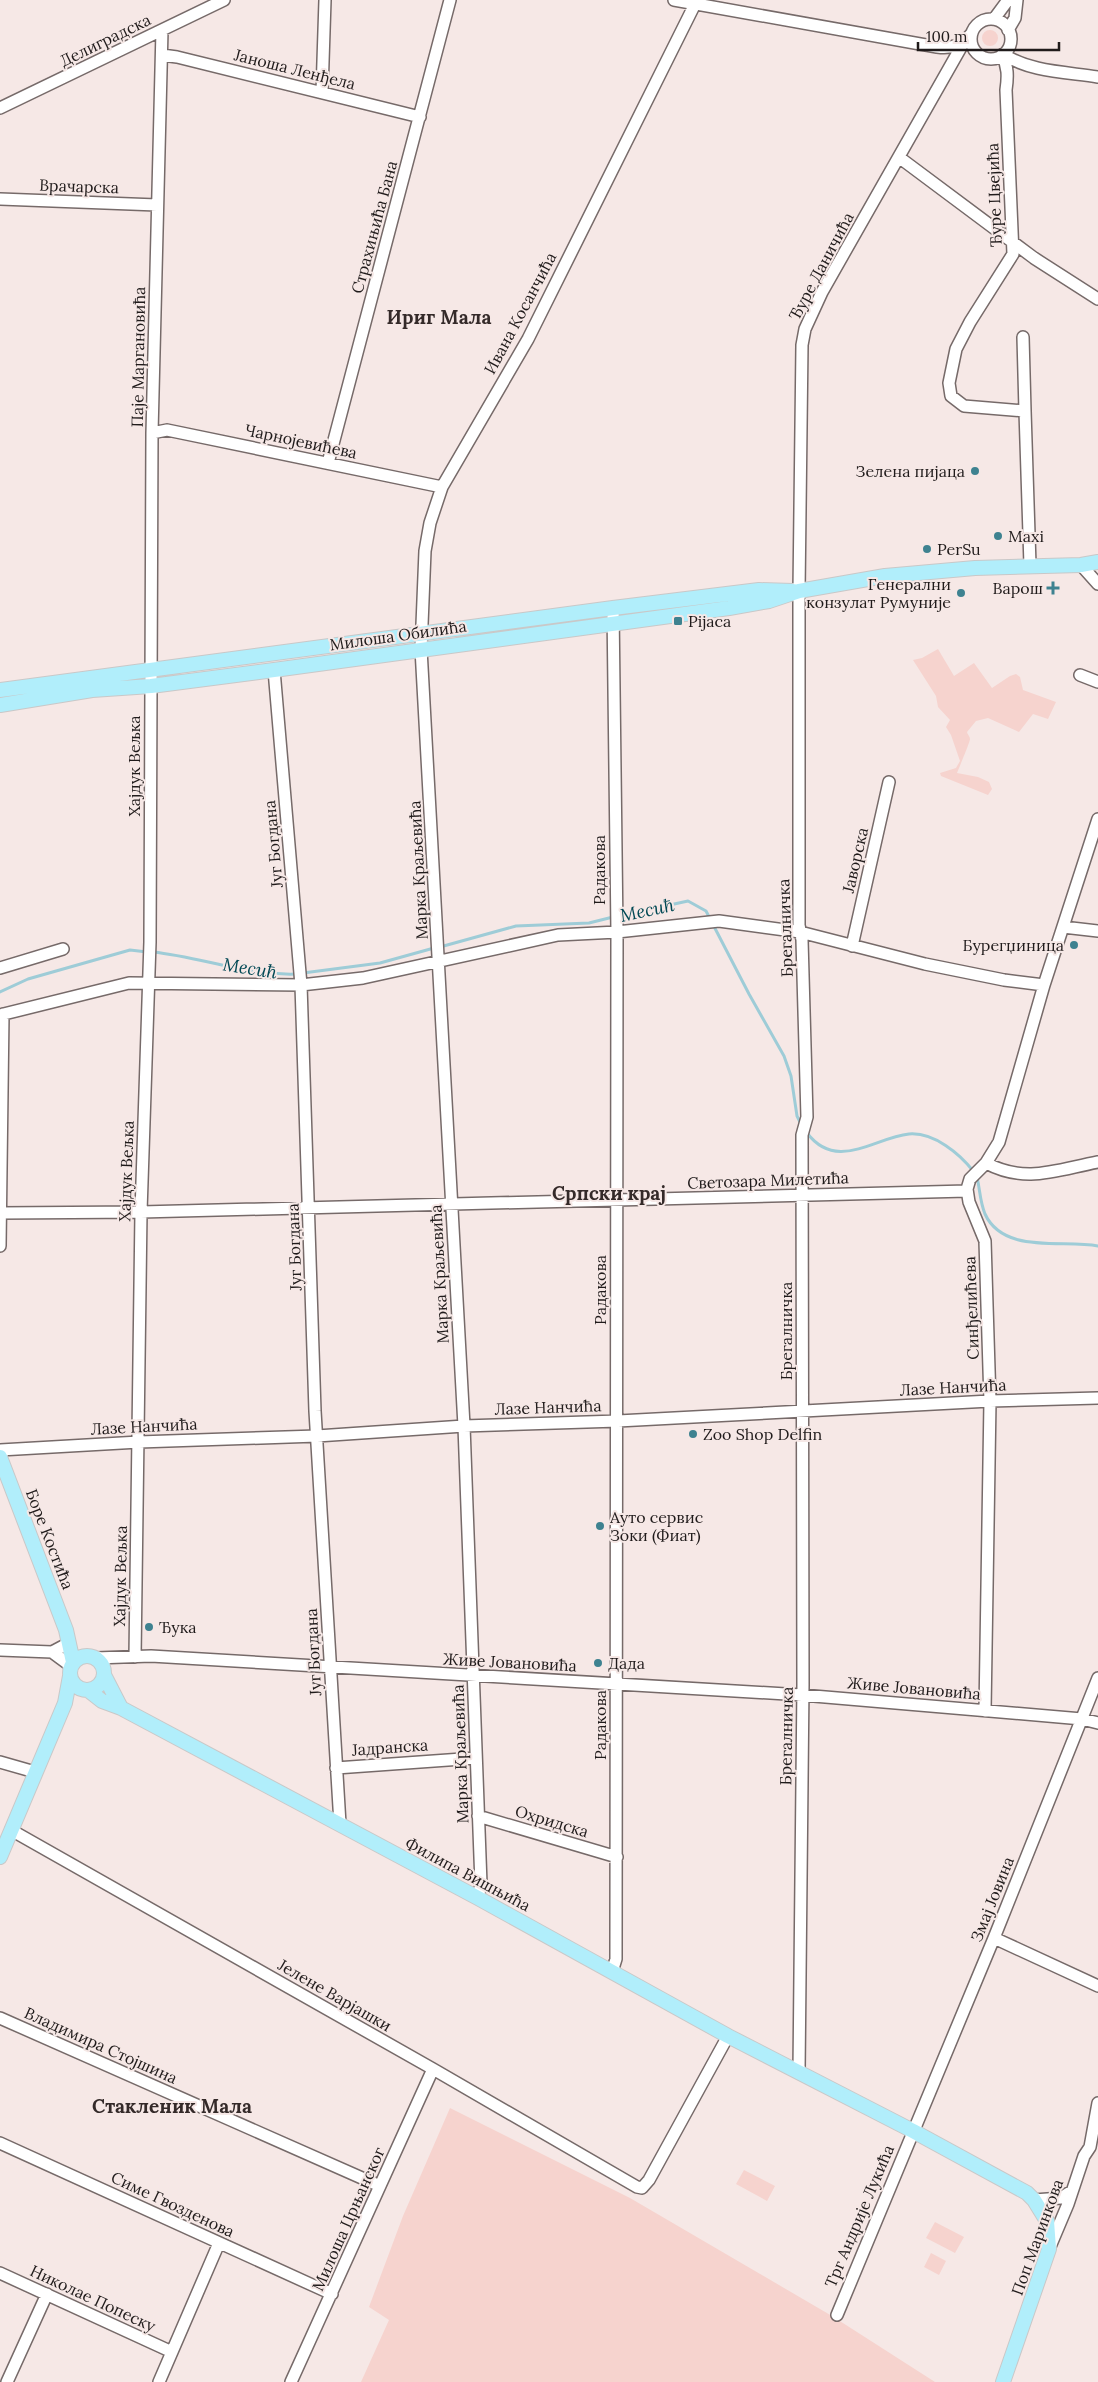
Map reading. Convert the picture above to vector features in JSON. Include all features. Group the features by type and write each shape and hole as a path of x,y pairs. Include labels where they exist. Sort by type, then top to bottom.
{"main road":[{"path":"1030,565 1081,565 1098,562"},
{"name":"Милоша Обилића","path":"0,706 92,690 151,686 274,670 759,603 799,591 885,576 1030,565"},
{"name":"Милоша Обилића","path":"0,690 422,632 613,608 759,590 799,591"},
{"name":"Боре Костића","path":"0,1457 68,1638 71,1668"},
{"name":"Боре Костића","path":"68,1638 99,1665"},
{"path":"0,1857 7,1833 65,1703 71,1668 81,1656 99,1665 121,1708"},
{"path":"65,1703 85,1690 100,1684 99,1665"},
{"path":"71,1668 74,1685 85,1690"},
{"name":"Филипа Вишњића","path":"85,1690 102,1701 121,1708 340,1824 728,2036 798,2072"},
{"name":"Трг Андрије Лукића","path":"798,2072 1017,2186 1034,2200 1047,2221 1049,2249"},
{"name":"Поп Маринкова","path":"1004,2382 1049,2249"}],"street":[{"name":"Делиградска","path":"0,108 224,0"},
{"path":"322,92 325,0"},
{"name":"Страхињића Бана","path":"328,463 450,0"},
{"path":"674,0 938,47 950,47 964,42"},
{"path":"994,19 1008,0"},
{"path":"1008,30 1015,18 1017,0"},
{"name":"Ивана Косанчића","path":"421,649 425,550 430,523 442,487 528,338 695,4"},
{"path":"977,53 972,45 972,33 980,22 994,19 1003,23 1008,30 1010,43 1028,66"},
{"name":"Паје Маргановића","path":"151,686 152,433 162,30"},
{"name":"Ђуре Даничића","path":"799,591 803,337 811,313 822,292 900,158 964,42 972,33"},
{"path":"999,56 1010,43"},
{"path":"938,47 954,60 977,53 999,56 1028,66 1098,77"},
{"name":"Јаноша Ленђела","path":"162,55 177,57 420,117"},
{"name":"Ђуре Цвејића","path":"999,56 999,68 1006,86 1014,244 1011,260 970,322 956,349 948,383 950,393 956,401 964,406 1025,411"},
{"path":"1006,86 1028,66"},
{"path":"900,158 1014,244 1098,299"},
{"name":"Врачарска","path":"0,199 157,205"},
{"path":"1023,337 1030,565"},
{"name":"Чарнојевићева","path":"152,433 167,430 442,487"},
{"path":"1081,565 1098,584"},
{"name":"Брегалничка","path":"798,2072 803,1412 801,1196 802,1135 807,1117 802,940 800,932 799,591"},
{"name":"Радакова","path":"612,1972 616,1959 618,1421 613,608"},
{"name":"Марка Краљевића","path":"421,649 464,1426 481,1884 478,1898"},
{"name":"Југ Богдана","path":"274,670 301,982 317,1436 329,1667 340,1824"},
{"path":"1080,675 1098,682"},
{"name":"Хајдук Вељка","path":"131,1657 139,1442 141,1212 150,961 151,686"},
{"name":"Јаворска","path":"852,946 889,782"},
{"path":"969,1185 996,1148 1003,1131 1044,986 1098,819"},
{"path":"0,1246 2,1015 89,992 129,983 148,982 301,982 363,978 439,956 543,938 616,927 719,921 800,932 960,971 1044,986"},
{"path":"1063,927 1098,931"},
{"path":"0,968 63,949"},
{"path":"983,1166 1023,1175 1098,1162"},
{"name":"Светозара Милетића","path":"1,1213 141,1212 308,1206 801,1196 969,1185"},
{"name":"Синђелићева","path":"969,1185 969,1202 985,1241 990,1401 985,1711"},
{"name":"Лазе Нанчића","path":"0,1450 139,1442 317,1436 464,1426 803,1412 990,1401 1098,1398"},
{"path":"52,1652 68,1638"},
{"path":"0,1650 52,1652 71,1668"},
{"name":"Живе Јовановића","path":"99,1665 131,1657 151,1656 474,1677 802,1695 1082,1719 1098,1723"},
{"name":"Змај Јовина","path":"913,2131 994,1938 1098,1678"},
{"name":"Јадранска","path":"336,1768 476,1758"},
{"path":"0,1762 35,1772"},
{"name":"Охридска","path":"478,1816 617,1857"},
{"name":"Јелене Варјашки","path":"7,1833 433,2069 632,2186 642,2188 649,2180 728,2036"},
{"path":"994,1938 1098,1986"},
{"name":"Владимира Стојшина","path":"0,2018 380,2186"},
{"name":"Милоша Црњанског","path":"291,2382 433,2069"},
{"name":"Поп Маринкова","path":"1049,2249 1084,2156 1094,2146 1098,2103"},
{"name":"Трг Андрије Лукића","path":"837,2315 913,2131"},
{"name":"Симе Гвозденова","path":"0,2143 332,2294"},
{"path":"1034,2200 1061,2198 1072,2191"},
{"path":"159,2382 219,2243"},
{"name":"Николае Попеску","path":"0,2273 172,2352"},
{"path":"8,2382 47,2294"}],"shaded area":[{"path":"990,30 998,38 990,46 982,38"},
{"path":"938,649 954,676 974,663 992,688 1016,674 1020,677 1023,690 1056,702 1048,719 1033,714 1019,732 988,718 976,721 967,732 970,741 957,773 978,777 989,782 992,789 988,795 941,776 940,773 956,768 960,761 951,735 946,727 950,720 938,707 936,696 913,660 922,658"},
{"path":"450,2108 630,2198 832,2316 935,2382 361,2382 389,2320 369,2307 403,2216"},
{"path":"744,2170 775,2186 767,2201 736,2184"},
{"path":"935,2222 964,2237 955,2253 926,2238"},
{"path":"931,2253 946,2261 939,2275 924,2267"}],"waterway":[{"name":"Месић","path":"619,916 688,901 706,911 784,1056 791,1076 797,1116 802,1126"},
{"name":"Месић","path":"440,947 516,926 589,923 613,917"},
{"name":"Месић","path":"303,973 380,963 434,948"},
{"name":"Месић","path":"0,992 28,979 130,950 147,952"},
{"name":"Месић","path":"153,952 261,972 297,974"},
{"name":"Месић","path":"807,1133 819,1144 831,1150 843,1152 856,1150 896,1137 918,1134 937,1140 946,1146 974,1172"},
{"name":"Месић","path":"977,1177 985,1214 994,1227 1006,1235 1036,1243 1098,1246"}],"place":[{"name":"Зелена пијаца","path":"975,471"},
{"name":"Maxi","path":"998,536"},
{"name":"PerSu","path":"927,549"},
{"name":"Варош","path":"1053,588"},
{"name":"Генерални конзулат Румуније","path":"961,593"},
{"name":"Pijaca","path":"678,621"},
{"name":"Бурегџиница","path":"1074,945"},
{"name":"Zoo Shop Delfin","path":"693,1434"},
{"name":"Ауто сервис Зоки (Фиат)","path":"600,1526"},
{"name":"Ђука","path":"149,1627"},
{"name":"Дада","path":"598,1663"}],"district":[{"name":"Ириг Мала","path":"439,317"},
{"name":"Српски крај","path":"609,1193"},
{"name":"Стакленик Мала","path":"172,2106"}]}
